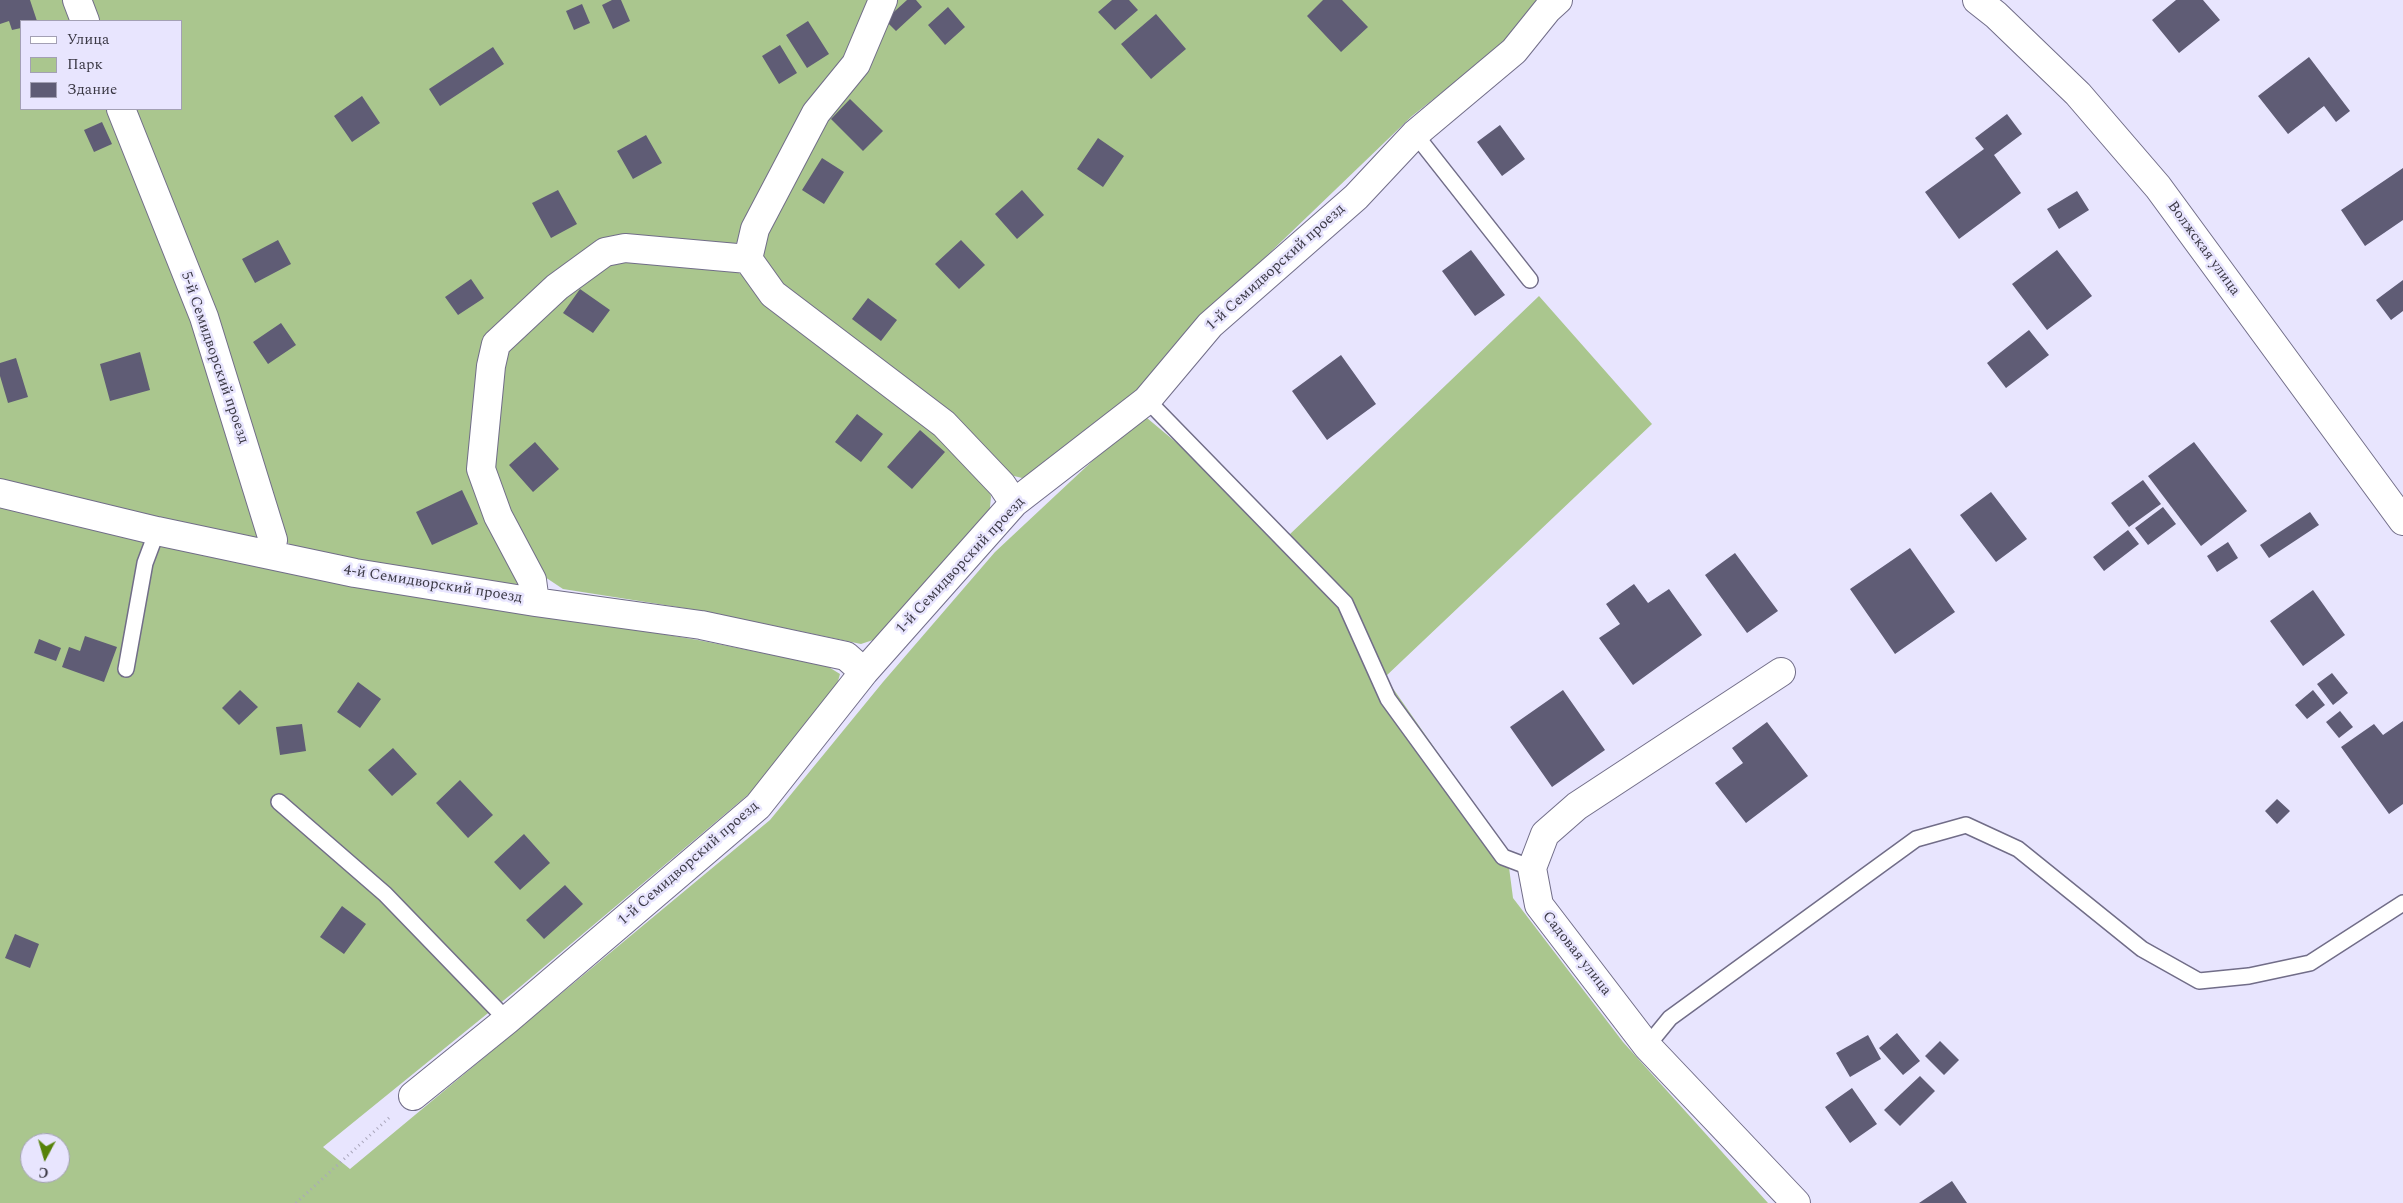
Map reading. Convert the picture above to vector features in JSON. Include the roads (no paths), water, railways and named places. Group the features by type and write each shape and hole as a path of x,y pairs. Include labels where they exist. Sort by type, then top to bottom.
{"street":[{"path":"77,0 85,20"},
{"path":"883,0 856,64 816,114 755,229 748,259 773,294 944,424 1002,485 1014,503"},
{"name":"1-й Семидворский проезд","path":"413,1096 507,1020 758,806 864,672 1014,503 1147,400 1210,325 1356,197 1415,134 1514,51 1547,10 1558,0"},
{"name":"Волжская улица","path":"1977,0 1996,15 2078,94 2158,187 2403,521"},
{"name":"5-й Семидворский проезд","path":"121,110 204,318 273,540 270,555"},
{"path":"535,602 532,580 498,516 481,469 491,366 496,344 557,286 605,252 625,248 748,259"},
{"name":"4-й Семидворский проезд","path":"0,493 157,531 355,573 535,602 701,625 846,656 864,672"},
{"path":"1532,868 1545,834 1577,806 1782,672"},
{"name":"Садовая улица","path":"1532,868 1539,905 1647,1046 1796,1203"}],"lane":[{"path":"1415,134 1530,280"},
{"path":"1147,400 1345,603 1388,699 1503,857 1532,868"},
{"path":"126,669 146,563 157,531"},
{"path":"279,802 385,894 507,1020"},
{"path":"1647,1046 1670,1018 1916,839 1966,825 2018,849 2142,949 2199,981 2249,976 2310,963 2403,903"}]}
